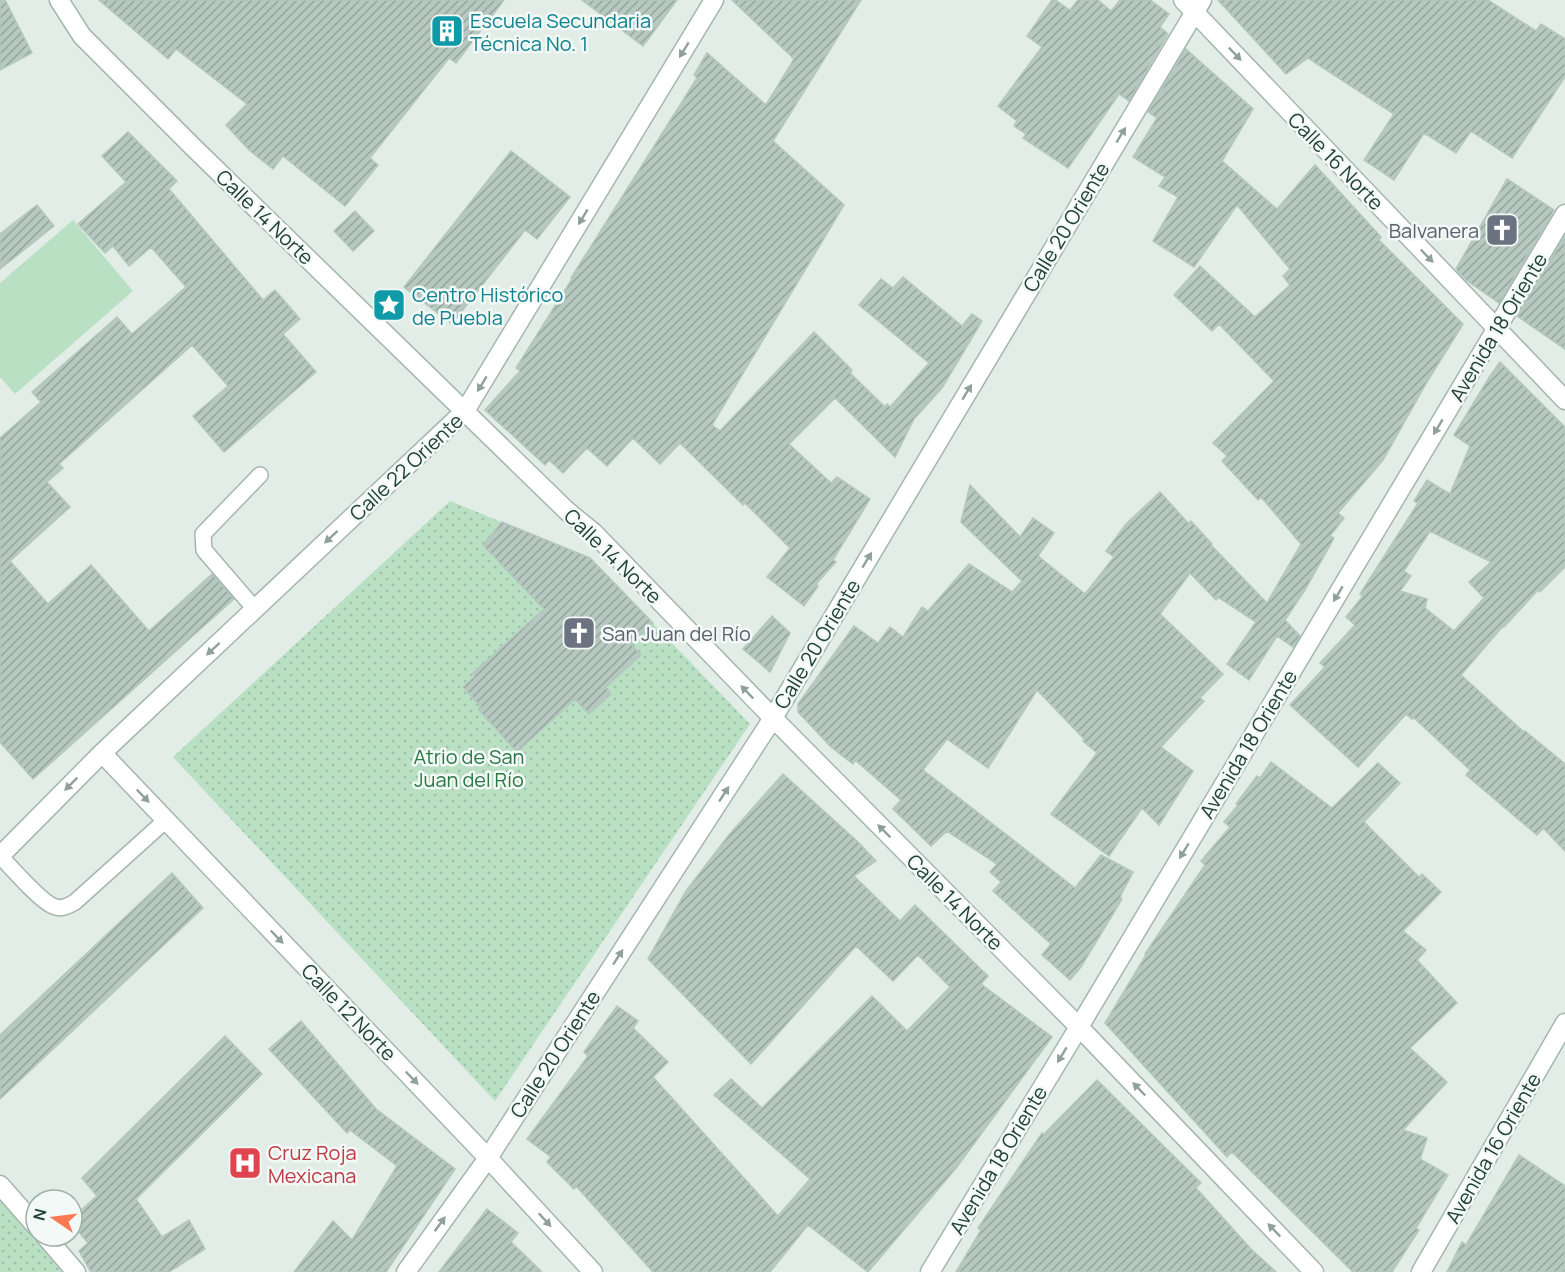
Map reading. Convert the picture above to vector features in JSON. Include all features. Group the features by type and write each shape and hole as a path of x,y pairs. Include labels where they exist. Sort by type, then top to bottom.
{"street":[{"name":"Calle 14 Norte","path":"59,0 82,36 567,511 594,533 773,718 1079,1027 1314,1272"},
{"name":"Calle 22 Oriente","path":"0,856 102,753 465,411 714,0"},
{"name":"Calle 16 Norte","path":"1193,4 1565,400"},
{"name":"Calle 20 Oriente","path":"406,1272 488,1158 773,718 1193,4"},
{"name":"Avenida 18 Oriente","path":"930,1272 1565,214"},
{"name":"Calle 12 Norte","path":"102,753 488,1158 593,1272"},
{"name":"Avenida 16 Oriente","path":"1420,1272 1565,1023"},
{"path":"0,1185 24,1212"},
{"path":"55,1248 76,1272"}],"lane":[{"path":"255,609 204,550 203,534 260,475"},
{"path":"0,856 45,902 54,907 65,908 75,902 166,820"}],"green space":[{"path":"73,220 133,291 15,394 0,377 0,283"},
{"name":"Atrio de San Juan del Río","path":"450,501 590,558 750,724 495,1101 173,757"},
{"path":"0,1196 24,1224 24,1248 43,1248 62,1272 0,1272"}],"building":[{"path":"0,0 5,0 32,53 0,70"},
{"path":"99,0 504,0 456,63 449,58 370,158 378,165 345,206 283,156 273,169 249,150 226,125 247,104 176,49 168,59"},
{"path":"582,0 677,0 643,46"},
{"path":"732,0 861,0 773,141 844,205 712,425 720,431 814,332 852,370 850,373 885,407 887,404 890,407 929,363 859,305 881,279 893,288 903,277 962,326 972,314 982,321 942,388 914,419 895,457 835,398 789,444 831,483 837,477 870,499 833,560 836,562 816,584 818,586 804,606 767,577 790,548 680,443 660,464 633,438 607,466 587,448 563,473 549,460 545,465 485,410 520,371 516,368 697,78 694,75 707,53 766,105 794,59"},
{"path":"1052,0 1070,10 1078,0 1098,0 1111,11 1120,0 1150,0 1169,14 1160,27 1168,34 1129,101 1119,94 1068,168 1023,138 1026,134 1014,126 1017,121 998,106 1042,47 1027,36"},
{"path":"1218,0 1488,0 1536,31 1541,24 1565,39 1565,77 1512,158 1471,131 1456,153 1424,133 1394,180 1364,160 1394,114 1308,58 1286,74"},
{"path":"1186,49 1253,109 1222,161 1277,209 1315,165 1381,237 1379,240 1463,324 1383,460 1338,513 1344,518 1330,536 1334,538 1285,620 1300,636 1293,647 1277,636 1249,680 1227,664 1256,622 1218,597 1216,600 1190,573 1160,614 1223,674 1200,698 1204,701 1161,747 1193,771 1159,825 1142,808 1109,856 1051,814 1097,753 1083,741 1084,739 1037,690 988,768 947,739 923,770 1075,888 1101,855 1133,872 1120,897 1122,899 1081,967 1070,980 1042,955 1051,944 993,891 1001,882 990,872 997,864 947,831 931,846 893,809 901,800 855,760 853,764 831,747 798,712 798,704 854,626 878,643 890,627 903,637 922,607 928,611 969,564 1012,592 1022,581 961,522 970,485 1020,537 1033,518 1054,533 1038,556 1085,594 1114,557 1106,551 1126,524 1160,492 1188,523 1191,521 1267,603 1301,544 1261,497 1258,500 1222,461 1227,456 1213,443 1274,381 1219,324 1212,331 1174,295 1200,266 1255,317 1290,285 1283,276 1290,269 1237,205 1194,267 1153,241 1178,197 1159,186 1165,177 1133,157 1157,118 1148,112"},
{"path":"128,132 177,181 169,189 263,300 275,290 300,319 283,334 316,372 224,452 193,416 228,386 192,345 59,464 63,468 47,482 70,507 10,561 48,604 91,565 149,631 212,574 234,599 33,779 0,742 0,438 41,402 32,392 117,317 132,334 186,287 151,247 129,266 113,246 105,253 78,224 126,182 102,156"},
{"path":"511,151 570,197 537,239 525,230 452,324 404,287"},
{"name":"Balvanera","path":"1507,179 1554,210 1499,303 1466,280 1456,269"},
{"path":"37,205 54,226 0,269 0,234"},
{"path":"355,211 374,231 353,251 334,231"},
{"path":"1565,236 1565,349 1517,316"},
{"path":"1500,362 1565,427 1565,567 1540,592 1538,590 1503,626 1461,675 1524,732 1565,764 1565,851 1543,828 1537,835 1466,775 1470,770 1414,718 1406,714 1358,767 1290,705 1325,667 1320,663 1355,625 1346,617 1363,596 1360,594 1418,503 1414,501 1427,480 1450,494 1470,446 1454,435","holes":["1430,531 1491,562 1469,582 1484,598 1454,631 1425,608 1427,599 1400,591 1411,576 1404,571"]},
{"name":"San Juan del Río","path":"502,522 590,558 653,623 631,644 641,655 606,687 611,694 589,714 575,699 517,752 478,709 481,707 463,687 475,676 473,673 544,609 483,545"},
{"path":"772,616 790,633 770,672 743,649"},
{"path":"1271,762 1332,808 1378,763 1400,783 1364,822 1419,877 1422,874 1441,892 1403,931 1426,950 1417,960 1457,1003 1410,1048 1447,1082 1403,1130 1427,1138 1420,1159 1448,1175 1416,1228 1419,1230 1392,1272 1353,1272 1232,1152 1227,1157 1105,1023 1145,954 1205,865 1201,861 1230,827 1224,822 1257,776 1260,778"},
{"path":"783,774 876,861 854,876 900,921 915,905 988,976 981,984 1052,1037 957,1167 868,1272 808,1225 770,1272 653,1272 576,1186 574,1189 547,1162 551,1157 527,1139 588,1056 584,1052 617,1006 638,1021 633,1028 668,1062 653,1077 778,1216 810,1179 714,1095 731,1079 762,1108 872,996 907,1031 950,987 918,955 893,981 856,946 751,1064 648,959 686,891 728,836"},
{"path":"172,873 203,908 0,1099 0,1035"},
{"path":"301,1021 376,1109 455,1169 386,1272 294,1272 333,1221 352,1240 397,1166 350,1130 347,1133 269,1049"},
{"path":"225,1036 262,1074 136,1199 162,1237 189,1220 205,1249 169,1272 91,1272 79,1251 88,1243 84,1238 84,1207 97,1196 82,1178"},
{"path":"1097,1080 1201,1183 1196,1188 1251,1249 1276,1272 956,1272 981,1230 978,1228 1042,1133 1044,1134"},
{"path":"1519,1155 1565,1186 1565,1272 1447,1272 1462,1242 1466,1245"},
{"path":"487,1209 518,1233 511,1242 542,1272 439,1272"}],"place":[{"name":"Escuela Secundaria Técnica No. 1","path":"447,31"},
{"name":"Balvanera","path":"1502,230"},
{"name":"Centro Histórico de Puebla","path":"389,305"},
{"name":"San Juan del Río","path":"579,633"},
{"name":"Cruz Roja Mexicana","path":"245,1163"}]}
